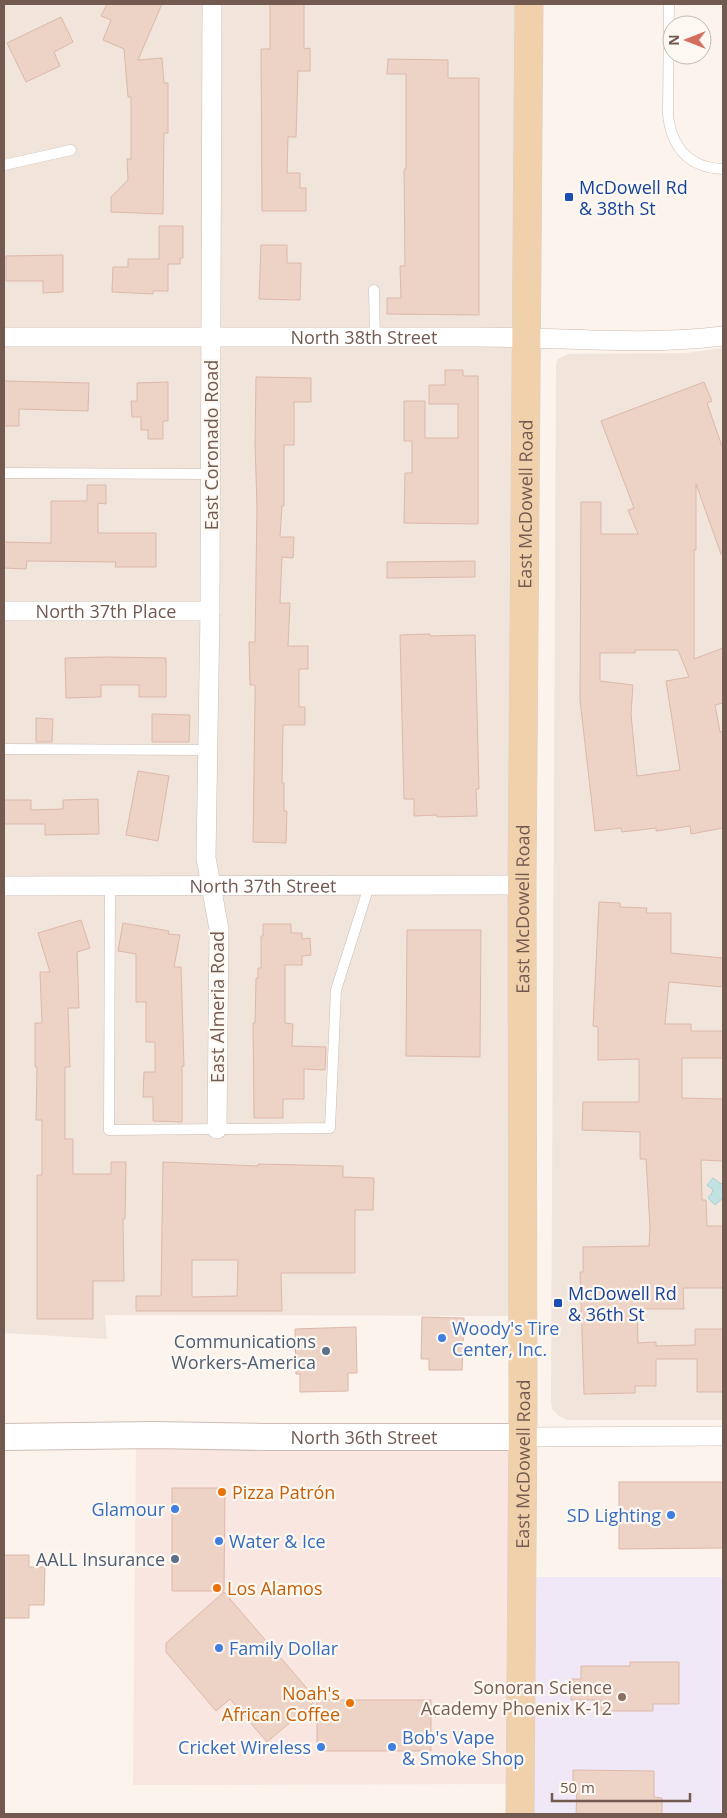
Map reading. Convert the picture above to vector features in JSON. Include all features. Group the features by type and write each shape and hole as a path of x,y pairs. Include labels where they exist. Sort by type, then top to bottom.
{"main road":[{"name":"East McDowell Road","path":"520,1814 523,1437 522,885 528,338 529,4"},
{"name":"North 36th Street","path":"4,1437 153,1435 272,1438 523,1437"}],"street":[{"name":"East Coronado Road","path":"211,886 206,858 210,611 212,4"},
{"name":"North 38th Street","path":"4,337 375,337 695,340 723,336"},
{"name":"North 37th Place","path":"4,611 210,611"},
{"name":"North 37th Street","path":"4,886 522,885"},
{"name":"East Almeria Road","path":"211,886 219,929 217,1128"},
{"name":"North 36th Street","path":"523,1437 723,1436"}],"lane":[{"path":"669,4 668,114 670,128 674,140 685,155 698,164 711,169 723,169"},
{"path":"4,165 71,150"},
{"path":"374,290 375,337"},
{"path":"4,473 210,474"},
{"path":"4,750 208,750"},
{"path":"110,886 109,1130 330,1128 336,990 370,886"}],"shaded area":[{"path":"4,4 529,4 522,1316 105,1315 107,1339 4,1333"},
{"path":"723,348 723,1420 567,1420 559,1416 552,1409 551,1401 556,364 558,359 568,354 686,353"},
{"path":"136,1436 523,1437 521,1784 133,1785"},
{"name":"Sonoran Science Academy Phoenix K-12","path":"522,1577 723,1577 723,1814 520,1814"}],"water":[{"path":"713,1178 721,1184 723,1182 723,1198 715,1205 708,1198 713,1190 707,1185"}],"building":[{"path":"107,4 162,4 138,60 162,58 164,83 168,83 168,133 164,133 163,214 111,212 111,197 128,180 127,159 131,159 131,97 128,97 124,49 103,40 111,20 101,16"},
{"path":"270,4 304,4 304,49 310,48 310,71 298,71 296,137 288,137 287,173 300,173 300,188 306,188 306,211 262,211 261,49 270,49"},
{"path":"61,17 73,42 54,52 60,66 26,82 7,43"},
{"path":"388,59 448,60 448,78 479,78 479,315 387,314 387,298 401,298 400,266 405,266 404,169 406,169 406,74 387,74"},
{"path":"159,226 183,226 183,258 180,258 180,264 168,264 168,291 153,291 153,294 112,292 113,267 128,267 128,259 159,259"},
{"path":"261,245 287,245 287,263 301,263 300,300 259,299"},
{"path":"63,255 63,292 43,293 43,281 6,281 6,256"},
{"path":"445,370 463,370 463,376 478,376 478,524 404,523 405,473 412,473 412,441 404,441 404,401 425,401 425,438 458,438 458,404 429,404 429,385 445,385"},
{"path":"256,377 311,378 311,402 294,402 294,445 284,445 284,506 282,506 280,537 294,537 293,558 282,557 280,603 290,603 288,646 308,646 308,669 299,669 299,707 305,707 305,725 283,725 282,783 284,783 284,811 287,811 286,843 253,842 255,685 250,685 249,642 255,642"},
{"path":"4,381 89,383 88,411 19,409 19,426 4,426"},
{"path":"168,382 168,421 163,421 163,439 148,439 148,430 141,430 141,417 132,417 131,401 137,401 137,383"},
{"path":"704,382 712,401 707,403 723,449 723,554 721,554 696,484 694,659 723,648 723,703 715,705 720,732 723,731 723,828 691,834 690,826 656,831 656,828 622,832 621,828 595,831 580,700 581,502 601,502 601,534 638,534 628,510 634,508 601,421","holes":["635,650 678,650 689,677 666,681 680,770 637,776 631,714 633,685 600,681 600,653 635,653"]},
{"path":"87,485 106,485 106,504 98,503 98,533 156,533 156,567 115,567 116,562 27,561 26,569 4,568 4,542 51,543 51,501 87,501"},
{"path":"475,561 475,577 387,578 387,562"},
{"path":"430,634 430,636 475,635 479,789 476,789 477,816 414,816 414,799 404,799 400,635"},
{"path":"65,658 166,658 166,697 139,697 139,685 101,685 101,697 66,698"},
{"path":"152,714 190,715 189,742 152,742"},
{"path":"36,718 53,719 52,742 36,742"},
{"path":"138,771 169,776 158,841 126,835"},
{"path":"98,799 99,834 45,835 45,824 4,824 4,800 31,800 31,810 63,809 63,800"},
{"path":"599,902 620,903 620,907 647,908 646,913 671,913 671,953 723,958 723,987 669,982 665,1024 691,1024 691,1031 723,1031 723,1058 682,1058 682,1098 723,1099 723,1161 701,1160 702,1200 706,1200 707,1226 723,1226 723,1288 683,1288 684,1309 637,1309 638,1343 656,1342 656,1346 695,1345 695,1329 723,1329 723,1392 697,1392 697,1359 656,1359 656,1386 635,1386 635,1393 584,1394 580,1272 583,1272 583,1247 649,1246 650,1228 646,1159 640,1159 640,1132 582,1130 583,1102 639,1102 639,1059 598,1060 598,1027 593,1026"},
{"path":"81,920 90,948 77,952 79,1008 68,1008 70,1067 65,1067 65,1139 73,1139 73,1174 111,1174 111,1162 126,1162 125,1219 123,1219 124,1281 93,1281 93,1319 37,1319 37,1175 42,1175 42,1120 36,1120 37,1067 35,1067 35,1023 42,1023 40,972 50,972 38,933"},
{"path":"123,923 169,931 168,934 180,935 174,967 181,967 184,1066 182,1066 182,1122 153,1121 153,1097 143,1097 144,1072 155,1072 155,1042 146,1042 146,1002 136,1002 136,954 118,951"},
{"path":"263,924 291,924 291,933 302,933 302,939 310,938 311,955 302,956 302,965 285,965 285,1023 293,1024 292,1046 326,1047 325,1070 304,1069 304,1099 283,1099 283,1118 254,1118 253,1023 255,1023 256,978 258,978 258,968 261,968"},
{"path":"407,930 481,930 480,1057 406,1056"},
{"path":"163,1162 258,1166 258,1164 343,1166 343,1177 374,1178 373,1210 355,1210 355,1273 281,1273 282,1311 136,1311 136,1296 161,1296","holes":["192,1260 238,1260 237,1296 192,1297"]},
{"name":"Woody's Tire Center, Inc.","path":"422,1317 464,1318 462,1370 429,1370 429,1359 421,1359"},
{"name":"Communications Workers-America","path":"356,1327 357,1373 348,1373 348,1391 300,1392 300,1374 296,1374 295,1329"},
{"name":"SD Lighting","path":"619,1482 723,1482 723,1548 619,1549"},
{"path":"172,1488 225,1488 224,1591 172,1591"},
{"path":"4,1555 29,1555 29,1567 45,1567 44,1605 29,1605 29,1618 4,1618"},
{"name":"Family Dollar","path":"224,1592 317,1700 267,1742 230,1699 216,1711 166,1652 166,1643"},
{"path":"630,1662 679,1662 679,1704 653,1704 653,1711 601,1711 601,1700 571,1700 571,1679 581,1679 581,1666 630,1666"},
{"path":"317,1700 431,1700 431,1751 317,1751"},
{"path":"573,1770 654,1771 654,1797 662,1798 662,1814 576,1814 577,1790 573,1790"}],"place":[{"name":"McDowell Rd & 38th St","path":"569,197"},
{"name":"McDowell Rd & 36th St","path":"558,1303"},
{"name":"Woody's Tire Center, Inc.","path":"442,1338"},
{"name":"Communications Workers-America","path":"326,1351"},
{"name":"Pizza Patrón","path":"222,1492"},
{"name":"Glamour","path":"175,1509"},
{"name":"SD Lighting","path":"671,1515"},
{"name":"Water & Ice","path":"219,1541"},
{"name":"AALL Insurance","path":"175,1559"},
{"name":"Los Alamos","path":"217,1588"},
{"name":"Family Dollar","path":"219,1648"},
{"name":"Sonoran Science Academy Phoenix K-12","path":"622,1697"},
{"name":"Noah's African Coffee","path":"350,1703"},
{"name":"Cricket Wireless","path":"321,1747"},
{"name":"Bob's Vape & Smoke Shop","path":"392,1747"}]}
